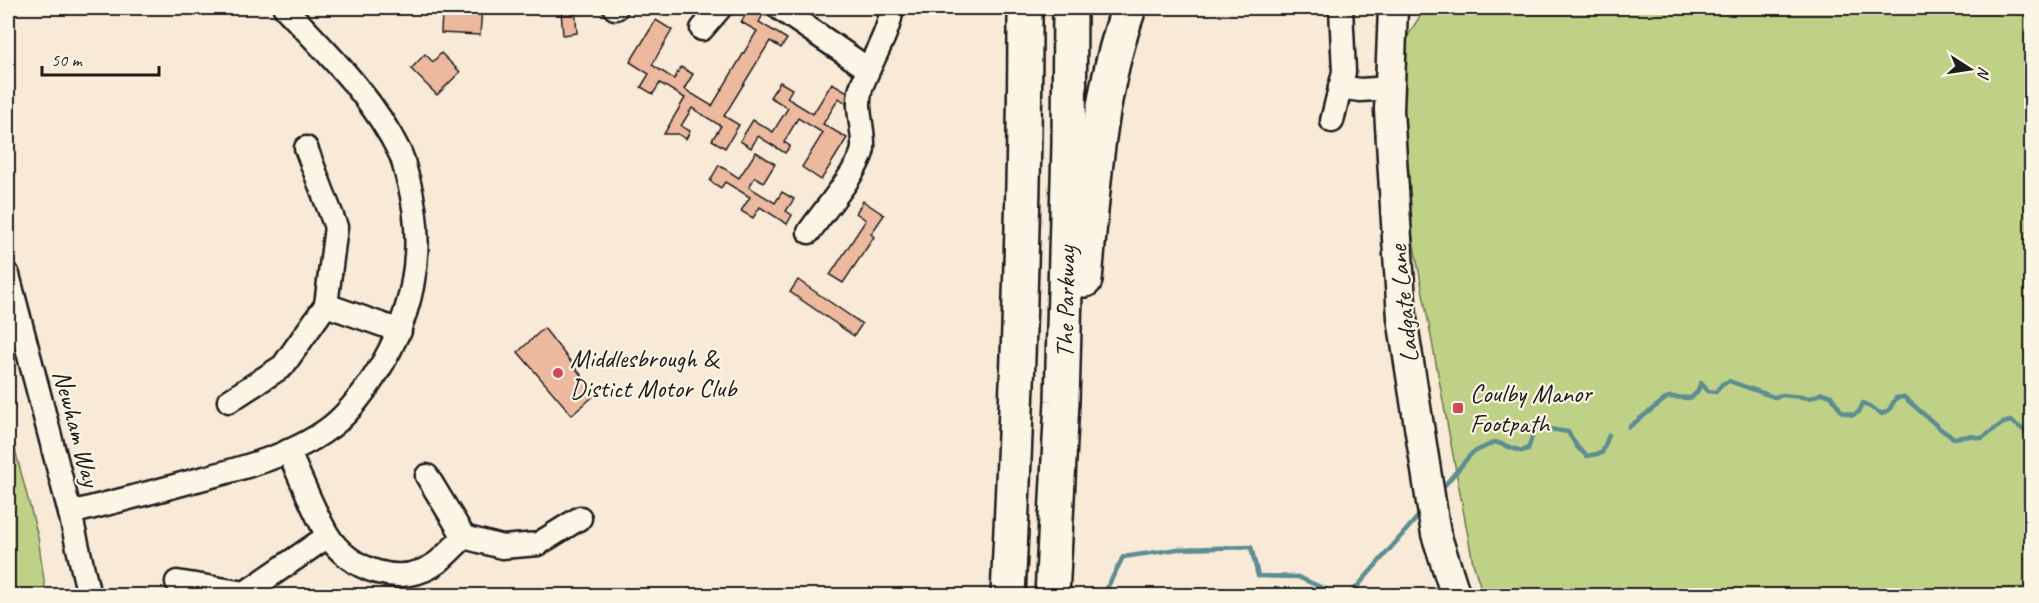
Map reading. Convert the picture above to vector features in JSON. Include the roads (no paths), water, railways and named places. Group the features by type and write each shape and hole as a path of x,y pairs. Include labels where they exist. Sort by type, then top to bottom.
{"highway":[{"path":"1009,8 1010,81 1021,217"},
{"name":"The Parkway","path":"1008,596 1017,400 1025,8"},
{"name":"The Parkway","path":"1052,596 1062,401 1070,8"},
{"path":"1056,548 1076,448 1082,312 1096,155 1108,84 1129,8"}],"main road":[{"name":"Ladgate Lane","path":"1393,8 1389,110 1402,318 1436,534 1456,596"}],"street":[{"path":"70,513 238,470 288,451 328,429 357,401 380,369 400,331 411,295 416,249 414,204 401,155 369,102 285,8"},
{"path":"702,29 720,8"},
{"path":"779,8 868,69"},
{"path":"809,232 857,165 863,150 860,91 890,24 892,8"},
{"path":"1332,121 1344,60 1341,8"},
{"path":"1340,87 1360,90 1391,88"},
{"path":"229,401 283,366 326,305 336,227 306,148"},
{"name":"Newham Way","path":"8,275 70,513 89,596"},
{"path":"326,305 400,331"},
{"path":"288,451 328,536 349,558 374,573 408,575 436,563 464,537"},
{"path":"427,476 464,537 502,547 538,544 580,518"},
{"path":"177,582 244,593 328,536"}],"waterway":[{"path":"1629,427 1668,397 1691,398 1701,383 1708,391 1716,392 1722,384 1729,381 1774,397 1783,395 1811,398 1822,393 1831,396 1842,412 1853,415 1859,412 1863,403 1882,414 1889,410 1896,398 1904,397 1954,438 1970,436 1982,438 2003,423 2011,421 2032,436"},
{"path":"1439,492 1472,453 1495,442 1521,451 1528,449 1534,431 1544,428 1568,432 1578,448 1587,456 1602,453 1609,435"},
{"path":"1349,596 1422,512"},
{"path":"1106,590 1123,557 1178,549 1251,547 1258,576 1298,577 1341,596"}],"place":[{"name":"Middlesbrough & Distict Motor Club","path":"558,373"},
{"name":"Coulby Manor Footpath","path":"1458,408"}]}
